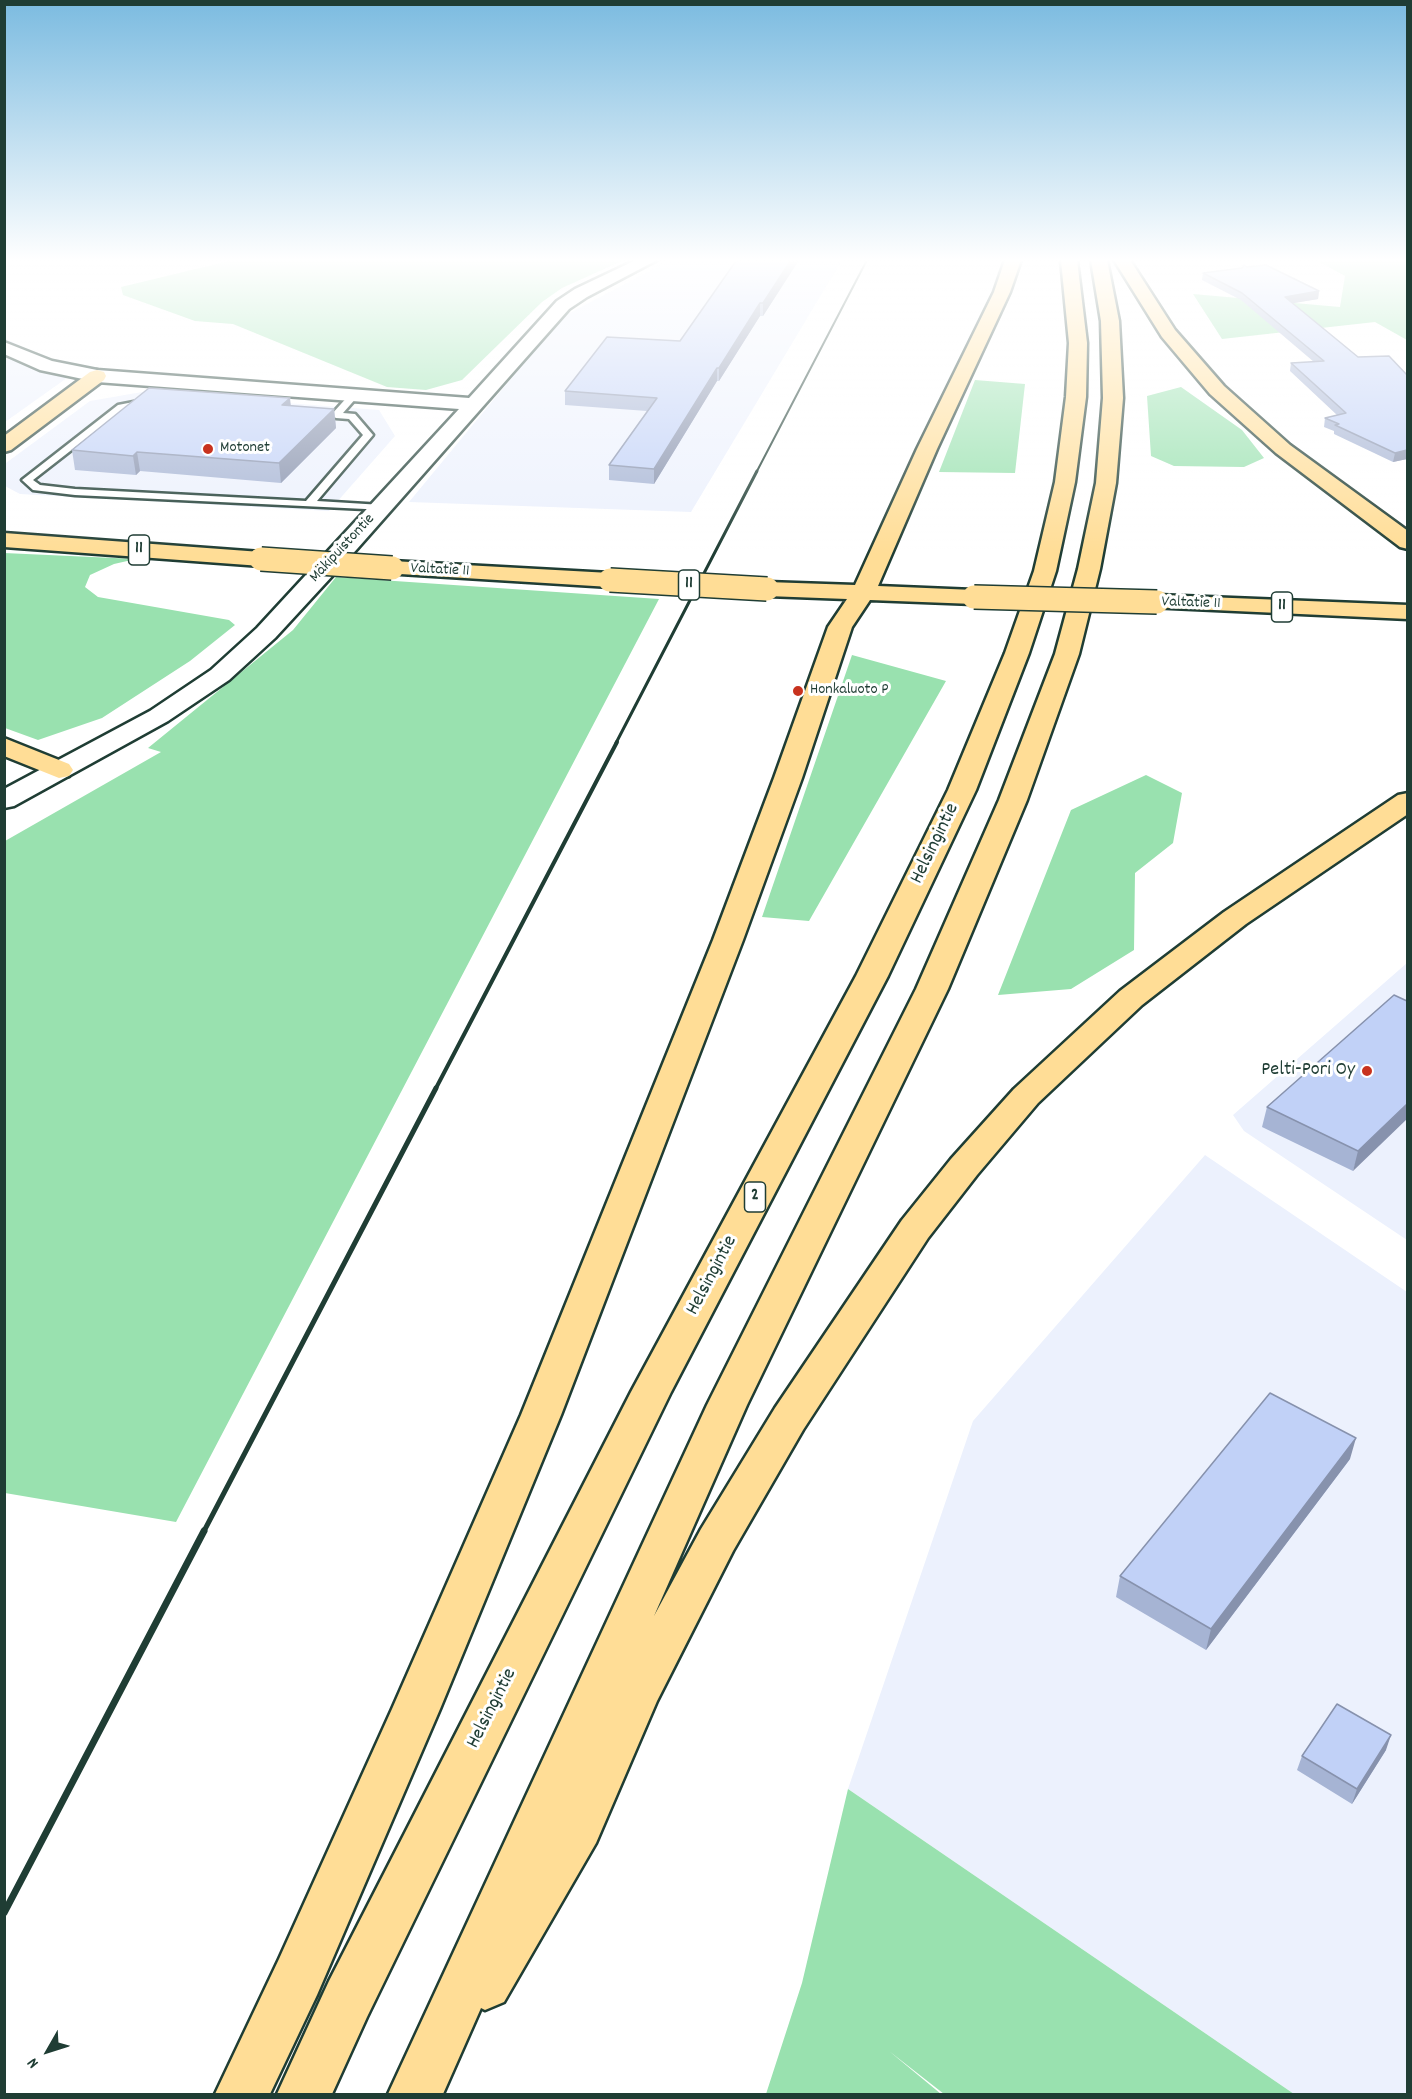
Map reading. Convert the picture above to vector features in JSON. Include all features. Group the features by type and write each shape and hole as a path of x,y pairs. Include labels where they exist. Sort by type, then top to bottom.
{"highway":[{"path":"242,2094 298,1977 412,1720 536,1426 728,940 788,778 840,627 863,593 970,358"},
{"name":"Helsingintie","path":"304,2094 348,1999 651,1392 872,976 962,790 1017,653 1045,571 1065,482 1076,397 1077,358"},
{"path":"415,2094 727,1405 932,989 1013,800 1067,654 1089,569 1106,483 1113,398 1111,358"},
{"path":"1189,358 1217,390 1283,449 1407,542"},
{"path":"4,446 97,376"},
{"name":"Valtatie 11","path":"9,541 392,568 767,589 1407,612"},
{"path":"4,746 59,770"},
{"path":"420,2094 578,1827 635,1698 716,1541 789,1419 915,1228 1026,1096 1131,998 1234,918 1407,801"}],"street":[{"path":"29,358 47,366 97,376 472,404"},
{"name":"Mäkipuistontie","path":"4,800 159,716 220,675 266,633 382,508 514,358"}],"lane":[{"path":"309,504 368,435 352,416 330,414 353,396"},
{"path":"159,400 121,407 27,480 38,488 75,492 382,508"}],"shaded area":[{"path":"4,358 45,358 58,364 81,368 5,422"},
{"path":"528,358 783,358 691,512 409,502"},
{"path":"142,392 379,410 395,436 329,511 20,494 5,486 6,463 90,401"},
{"path":"1407,963 1407,1240 1244,1131 1233,1115"},
{"path":"1205,1155 1407,1292 1407,2094 1294,2094 848,1789 973,1421"}],"green space":[{"path":"316,358 485,358 462,380 426,390 387,387"},
{"path":"975,380 1025,384 1015,473 939,472"},
{"path":"1181,387 1242,430 1264,458 1244,467 1174,466 1151,456 1147,396"},
{"path":"4,553 136,559 114,564 90,575 85,587 98,597 229,620 235,625 190,661 102,718 38,740 5,728"},
{"path":"336,577 659,599 176,1522 5,1493 5,841 161,752 148,748 293,630"},
{"path":"852,655 946,681 809,921 762,917"},
{"path":"1146,775 1182,793 1173,843 1135,873 1134,950 1071,989 998,995 1071,810"},
{"path":"848,1789 1294,2094 944,2094 889,2051 941,2094 766,2094 802,1983"}],"building":[{"path":"591,358 725,358 654,469 609,465 657,398 565,391"},
{"path":"1320,358 1391,358 1407,375 1407,450 1395,453 1325,418 1346,413 1291,363 1324,361"},
{"name":"Motonet","path":"149,388 290,398 282,405 334,409 279,463 137,452 133,456 72,450"},
{"name":"Pelti-Pori Oy","path":"1394,995 1407,1001 1407,1104 1358,1151 1267,1107"},
{"path":"1270,1393 1356,1438 1211,1629 1120,1576"},
{"path":"1337,1704 1391,1735 1357,1789 1302,1756"}],"railway":[{"path":"756,473 816,358"},
{"path":"616,743 757,471"},
{"path":"435,1090 617,742"},
{"path":"203,1533 436,1088"},
{"path":"4,1913 204,1531"}],"place":[{"name":"Motonet","path":"208,449"},
{"name":"Honkaluoto P","path":"798,691"},
{"name":"Pelti-Pori Oy","path":"1367,1071"}]}
